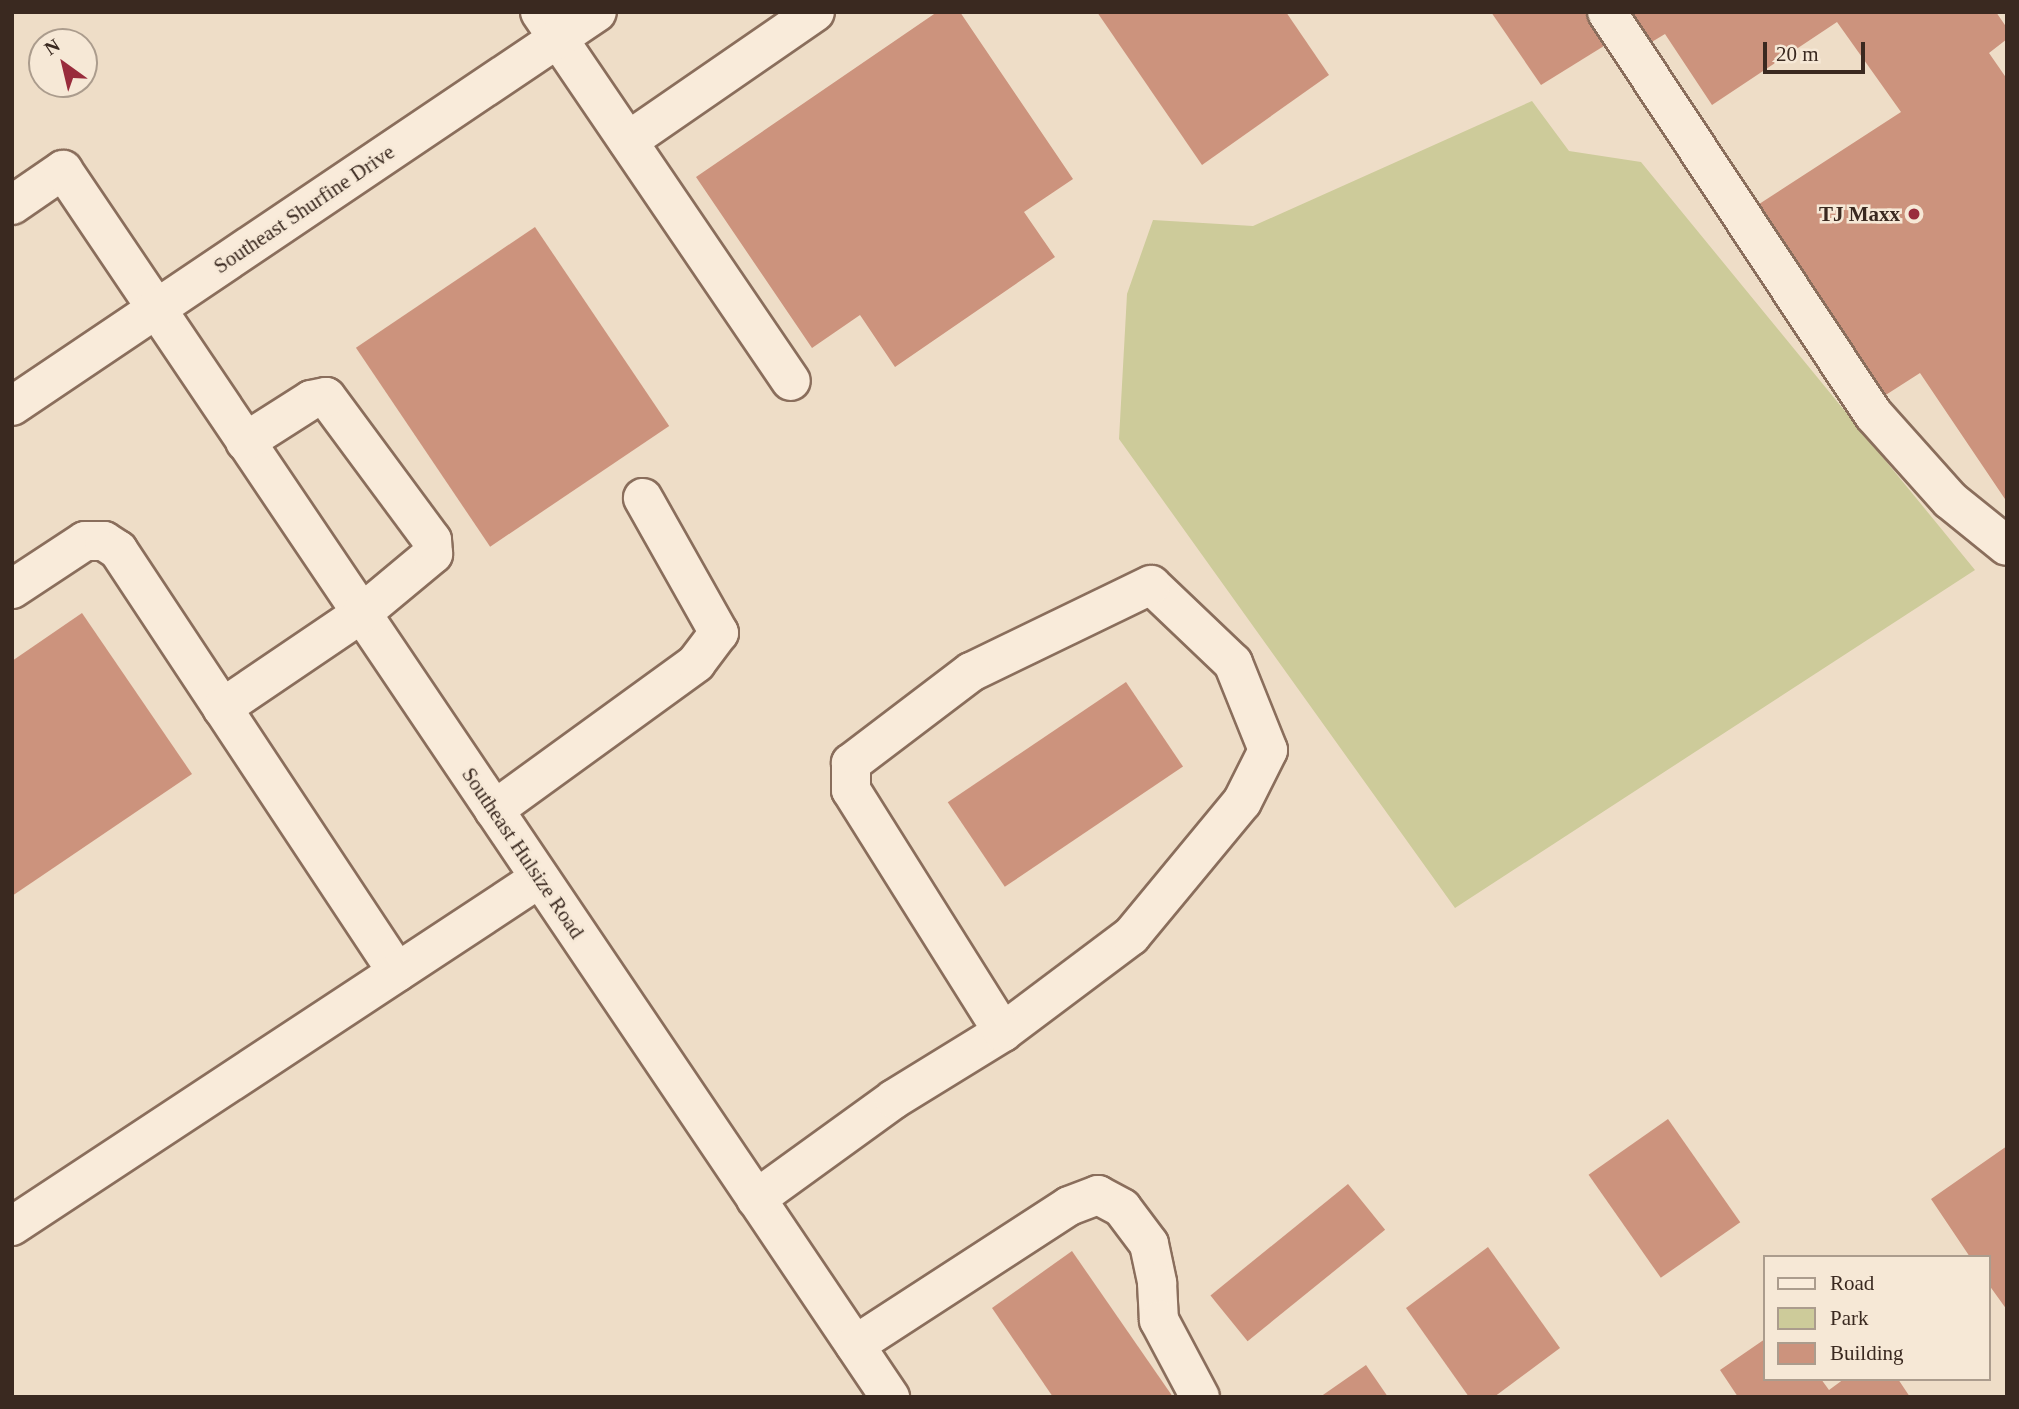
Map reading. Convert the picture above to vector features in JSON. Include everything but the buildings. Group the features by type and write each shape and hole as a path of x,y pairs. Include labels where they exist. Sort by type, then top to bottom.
{"street":[{"name":"Southeast Shurfine Drive","path":"12,406 156,309 549,25 597,12"},
{"path":"628,141 815,12"},
{"path":"1607,12 1874,415 1950,500 2007,546"},
{"path":"549,25 791,381"},
{"name":"Southeast Hulsize Road","path":"12,205 63,170 890,1397"},
{"path":"222,708 361,614 422,567 433,554 432,540 326,397 311,400 246,442"},
{"path":"494,810 696,663 719,633 642,498"},
{"path":"12,589 85,541 104,541 118,550 397,972"},
{"path":"756,1199 894,1099 1003,1032 1131,936 1242,802 1268,750 1233,663 1151,584 971,672 851,763 851,790 1003,1032"},
{"path":"12,1226 540,878"},
{"path":"855,1345 1069,1206 1098,1195 1122,1208 1149,1244 1157,1283 1159,1320 1199,1397"}],"green space":[{"path":"1532,101 1569,151 1641,162 1975,570 1455,908 1119,439 1127,294 1153,220 1253,226"}],"place":[{"name":"TJ Maxx","path":"1914,214"}]}
